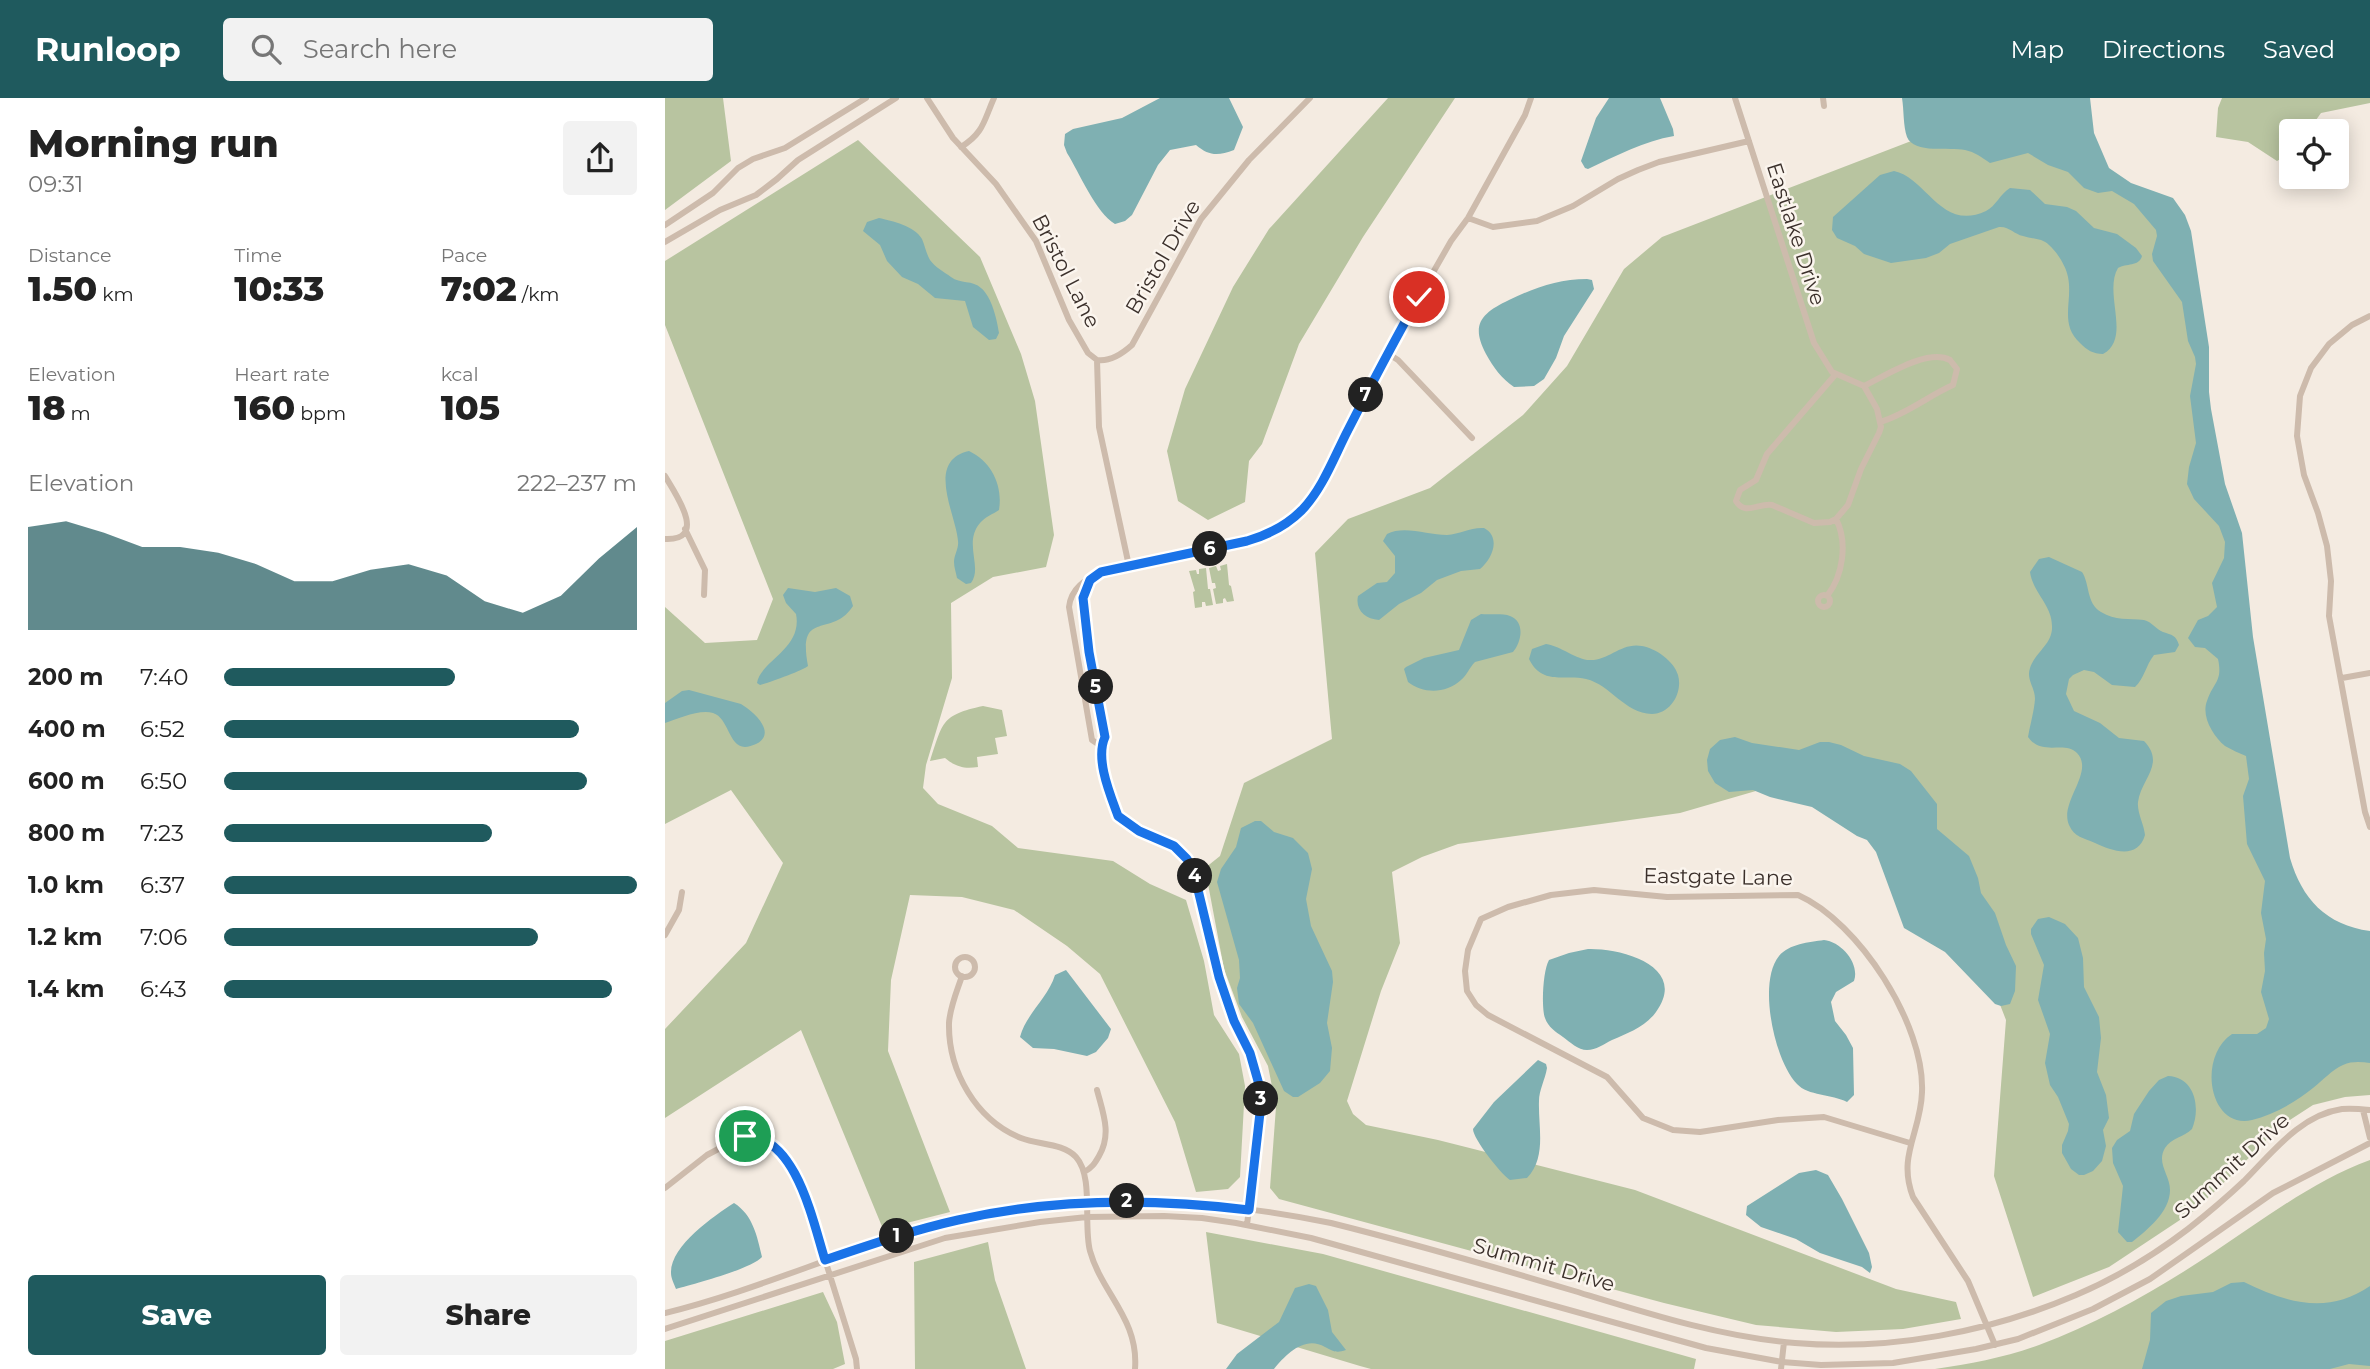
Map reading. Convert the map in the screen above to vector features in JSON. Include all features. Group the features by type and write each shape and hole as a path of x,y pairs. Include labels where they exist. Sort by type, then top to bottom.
{"street":[{"path":"665,225 713,193 738,168 753,159 785,148 866,98"},
{"path":"665,242 720,210 756,195 798,160 896,98"},
{"name":"Bristol Lane","path":"927,98 961,147 996,184 1035,242 1069,320 1088,353 1097,360 1098,427 1129,566"},
{"path":"961,147 972,140 984,125 994,98"},
{"name":"Bristol Drive","path":"1097,360 1118,356 1132,345 1201,219 1249,160 1310,98"},
{"path":"1101,746 1092,740 1069,607 1073,591 1101,572 1266,535 1302,509 1319,486 1387,353 1451,242 1468,218 1525,116 1531,98"},
{"name":"Eastlake Drive","path":"1735,98 1807,326 1824,361 1835,375"},
{"path":"1822,98 1823,106"},
{"path":"1468,218 1493,227 1537,221 1573,206 1618,179 1659,162 1749,141"},
{"path":"2370,316 2352,325 2329,344 2311,368 2300,396 2297,436 2304,475 2327,546 2331,581 2329,616 2365,813 2370,827"},
{"path":"1387,353 1398,360 1472,438"},
{"path":"1864,386 1904,367 1937,356 1950,360 1957,369 1953,385 1929,396 1901,415 1880,422"},
{"path":"1835,375 1864,386 1873,399 1880,422 1879,433 1843,512 1836,519 1814,523 1772,505 1765,504 1749,509 1739,506 1736,501 1740,490 1756,480 1767,454 1835,375"},
{"path":"665,476 687,519 680,536 665,539"},
{"path":"1827,596 1835,587 1843,550 1842,533 1836,519"},
{"path":"685,529 705,570 703,596"},
{"path":"1092,578 1083,598 1089,652 1105,737 1101,746 1107,783 1118,816 1139,831 1174,846 1193,869 1219,977 1234,1021 1250,1053 1262,1095 1247,1225"},
{"path":"2342,678 2370,673"},
{"name":"Eastgate Lane","path":"1910,1143 1824,1117 1778,1120 1700,1132 1673,1130 1643,1118 1607,1077 1488,1015 1476,1005 1467,992 1465,964 1471,937 1481,919 1531,900 1594,890 1667,897 1798,895 1813,901 1833,916 1861,945 1899,1006 1916,1041 1922,1095 1906,1164 1909,1186 1913,1197 1968,1281 1995,1345"},
{"path":"665,935 668,921 681,905 682,892"},
{"path":"962,976 950,1015 950,1033 956,1066 971,1098 989,1119 1012,1134 1062,1148 1079,1161 1084,1172 1088,1239 1095,1266 1126,1318 1134,1343 1135,1369"},
{"path":"1084,1172 1091,1169 1106,1143 1107,1133 1097,1090"},
{"name":"Summit Drive","path":"665,1312 881,1241 958,1220 1021,1209 1086,1202 1174,1202 1293,1215 1344,1227 1675,1320 1784,1342 1871,1344 1987,1326 2076,1295 2162,1248 2220,1203 2285,1138 2315,1118 2342,1109 2368,1112 2370,1138"},
{"path":"665,1188 688,1168 726,1143 745,1136 763,1138 782,1152 808,1205 857,1369"},
{"name":"Summit Drive","path":"665,1329 945,1238 995,1228 1087,1217 1202,1218 1311,1238 1697,1346 1781,1365 1893,1363 1995,1345 2054,1325 2120,1296 2181,1259 2273,1193 2370,1143"},
{"path":"1781,1365 1784,1342"}],"green space":[{"path":"665,98 723,98 731,161 665,210"},
{"path":"1388,98 1455,98 1363,237 1299,344 1262,444 1249,461 1245,502 1208,520 1178,501 1167,451 1185,389 1233,287 1269,229"},
{"path":"2222,98 2370,98 2370,103 2321,113 2317,119 2279,119 2277,161 2248,142 2216,137 2218,108"},
{"path":"1945,128 2002,130 2161,217 2180,246 2296,937 2370,953 2370,1095 2345,1097 2313,1105 2279,1127 2195,1210 2109,1267 2033,1297 1994,1176 2006,1020 1941,853 1780,784 1680,813 1458,844 1392,872 1400,943 1381,991 1347,1101 1353,1114 1366,1125 1438,1140 1635,1190 1896,1289 1956,1302 1961,1319 1903,1329 1836,1332 1756,1325 1664,1303 1279,1199 1270,1188 1276,1107 1268,1066 1242,1017 1224,969 1205,868 1220,856 1244,783 1332,739 1315,553 1348,519 1430,488 1523,415 1567,366 1624,269 1662,237"},
{"path":"858,140 980,257 1021,354 1035,401 1054,535 1046,567 993,577 951,603 952,678 926,765 923,788 938,804 992,826 1018,848 1113,861 1150,884 1186,900 1204,961 1214,1015 1239,1054 1245,1086 1240,1177 1228,1189 1196,1192 1175,1122 1100,974 1067,946 1014,910 962,897 910,895 891,980 888,1051 950,1212 883,1229 801,1030 665,1118 665,1029 746,943 783,863 731,790 665,824 665,607 705,643 757,640 773,599 665,325 665,261"},
{"path":"1227,564 1234,601 1227,602 1225,598 1223,603 1216,604 1213,589 1216,588 1215,583 1212,583 1209,568 1216,566 1218,571 1221,570 1220,566"},
{"path":"1206,568 1213,605 1206,606 1205,602 1202,602 1202,607 1195,608 1195,591 1189,571 1196,570 1199,574 1199,569"},
{"path":"983,706 1002,710 1007,736 995,738 998,754 977,757 978,767 973,768 960,767 945,758 930,761 946,722 959,713"},
{"path":"2370,1160 2370,1369 1935,1369 2014,1353 2085,1326 2173,1278 2309,1190"},
{"path":"1206,1232 1323,1254 1696,1359 1694,1369 1371,1369 1360,1366 1217,1323"},
{"path":"988,1242 995,1280 1026,1369 915,1369 914,1262"},
{"path":"823,1292 837,1322 845,1364 833,1369 665,1369 665,1341"}],"water":[{"path":"1160,98 1229,98 1243,127 1234,150 1228,152 1210,153 1196,145 1170,150 1158,165 1132,215 1115,224 1101,211 1082,181 1064,145 1065,134 1073,129 1122,118"},
{"path":"1609,98 1660,98 1674,136 1641,145 1585,168 1581,161 1596,118"},
{"path":"1902,98 2090,98 2094,133 2109,168 2131,183 2173,198 2185,215 2191,231 2209,347 2211,409 2225,484 2242,533 2253,637 2290,858 2301,886 2318,908 2341,923 2370,931 2370,1063 2353,1062 2343,1065 2292,1103 2260,1118 2237,1120 2226,1114 2213,1089 2214,1059 2221,1045 2232,1034 2257,1034 2266,1028 2269,1019 2261,992 2265,971 2266,939 2261,913 2265,881 2247,844 2243,796 2249,779 2246,756 2225,746 2212,731 2207,719 2207,701 2219,673 2218,659 2205,648 2195,647 2188,638 2198,620 2208,616 2217,607 2212,583 2224,558 2225,542 2219,526 2194,499 2187,484 2196,443 2190,396 2196,364 2188,341 2182,302 2153,261 2156,230 2134,204 2112,191 2098,193 2084,188 2068,172 2048,165 2028,153 1990,163 1965,150 1917,146 1907,137"},
{"path":"1894,171 1906,176 1935,202 1957,215 1970,216 1986,211 2010,188 2030,190 2045,204 2076,211 2094,228 2117,234 2136,248 2142,256 2140,259 2118,268 2114,278 2117,326 2111,347 2103,354 2096,353 2085,348 2074,336 2068,320 2067,273 2058,255 2043,241 1999,227 1950,244 1939,253 1926,258 1891,263 1864,254 1855,246 1837,238 1832,230 1833,217 1880,175"},
{"path":"879,218 903,225 919,234 930,260 937,267 955,279 974,284 985,292 995,315 999,333 996,339 989,340 973,327 965,301 935,298 918,284 902,277 887,261 880,245 863,231 867,222"},
{"path":"1592,280 1594,289 1564,336 1544,379 1534,386 1514,387 1498,372 1481,344 1481,321 1492,310 1528,292 1556,282"},
{"path":"969,451 990,468 1000,501 999,510 982,521 975,531 974,577 971,583 966,584 957,578 955,568 958,541 946,490 946,477 948,465 956,457"},
{"path":"1484,528 1494,542 1489,559 1480,569 1461,571 1437,580 1379,620 1365,616 1358,606 1358,596 1377,583 1387,582 1395,573 1395,556 1383,541 1387,534 1408,530 1447,535"},
{"path":"2049,557 2082,572 2093,604 2101,612 2117,618 2147,621 2177,639 2179,645 2175,652 2154,655 2135,687 2112,685 2094,672 2084,670 2069,679 2066,694 2074,711 2100,723 2119,738 2144,741 2153,757 2153,764 2138,802 2145,835 2142,843 2131,851 2109,849 2074,832 2067,816 2080,778 2081,761 2072,749 2040,746 2028,737 2035,699 2029,672 2032,662 2052,632 2049,612 2030,572 2039,559"},
{"path":"788,588 815,592 836,588 850,596 853,606 845,616 812,630 807,637 808,666 760,685 757,683 760,675 788,645 796,626 796,614 783,595"},
{"path":"1481,614 1504,615 1515,619 1521,633 1513,652 1475,662 1461,680 1442,690 1420,689 1408,682 1404,669 1406,667 1424,658 1459,650 1471,620"},
{"path":"1546,644 1586,660 1604,657 1628,646 1647,647 1658,652 1673,665 1679,682 1677,695 1665,710 1652,714 1633,709 1595,682 1547,676 1534,667 1529,659 1532,649"},
{"path":"689,690 746,707 764,728 762,739 749,746 739,745 722,720 707,712 665,723 665,703 682,691"},
{"path":"1735,737 1752,743 1799,750 1820,742 1829,742 1864,756 1900,764 1911,771 1937,804 1937,829 1969,856 1981,893 1995,913 2016,966 2015,991 2010,1004 1995,1004 1945,952 1904,928 1876,852 1867,840 1812,807 1753,790 1729,792 1715,783 1708,771 1710,749 1720,740"},
{"path":"1261,821 1274,832 1293,838 1308,853 1312,869 1306,899 1311,926 1332,971 1327,1023 1332,1048 1330,1071 1320,1083 1298,1097 1284,1091 1253,1023 1239,1004 1239,960 1217,882 1221,869 1236,847 1241,828"},
{"path":"2049,917 2065,924 2078,938 2083,958 2084,987 2099,1017 2101,1038 2097,1072 2106,1095 2109,1118 2103,1130 2106,1146 2102,1161 2093,1171 2084,1175 2071,1169 2062,1153 2069,1124 2050,1085 2045,1063 2050,1034 2038,1000 2044,965 2031,929 2038,919"},
{"path":"1824,940 1843,949 1852,961 1855,974 1854,981 1836,992 1831,1002 1835,1021 1853,1048 1854,1095 1847,1102 1807,1091 1797,1084 1782,1059 1771,1022 1769,984 1779,956 1794,946"},
{"path":"1588,949 1617,952 1647,963 1658,972 1664,983 1664,996 1656,1012 1641,1026 1587,1050 1580,1049 1550,1027 1545,1018 1543,997 1549,960"},
{"path":"1066,970 1111,1029 1108,1038 1096,1052 1087,1056 1033,1048 1020,1037 1055,975"},
{"path":"1538,1060 1546,1064 1547,1068 1539,1097 1540,1141 1537,1161 1527,1178 1510,1180 1488,1156 1473,1129 1494,1102"},
{"path":"2168,1076 2177,1078 2190,1088 2195,1103 2195,1121 2192,1129 2171,1142 2163,1153 2170,1190 2166,1206 2151,1226 2132,1242 2127,1242 2118,1232 2123,1186 2113,1163 2112,1148 2117,1140 2130,1131 2134,1114 2149,1091 2159,1080"},
{"path":"1816,1170 1828,1175 1842,1199 1869,1253 1872,1267 1870,1273 1862,1267 1820,1253 1796,1239 1761,1227 1746,1215 1747,1206 1799,1173"},
{"path":"734,1203 750,1220 762,1257 735,1271 676,1289 671,1273 678,1252 695,1233"},
{"path":"2244,1282 2276,1296 2307,1303 2339,1301 2370,1286 2370,1366 2349,1364 2330,1369 2142,1369 2150,1340 2151,1313 2166,1301 2181,1296 2213,1292 2231,1283"},
{"path":"1309,1284 1316,1286 1328,1310 1332,1332 1346,1350 1335,1352 1310,1343 1290,1352 1274,1369 1226,1369 1237,1354 1279,1322 1295,1288"}],"route":[{"path":"745,1136 763,1138 782,1152 808,1205 825,1260 958,1220 1021,1209 1119,1201 1174,1202 1249,1210 1262,1095 1257,1074 1219,977 1193,869 1174,846 1139,831 1118,816 1103,760 1101,746 1105,737 1089,652 1083,598 1090,580 1101,572 1247,541 1266,535 1290,520 1319,486 1419,297"}]}
